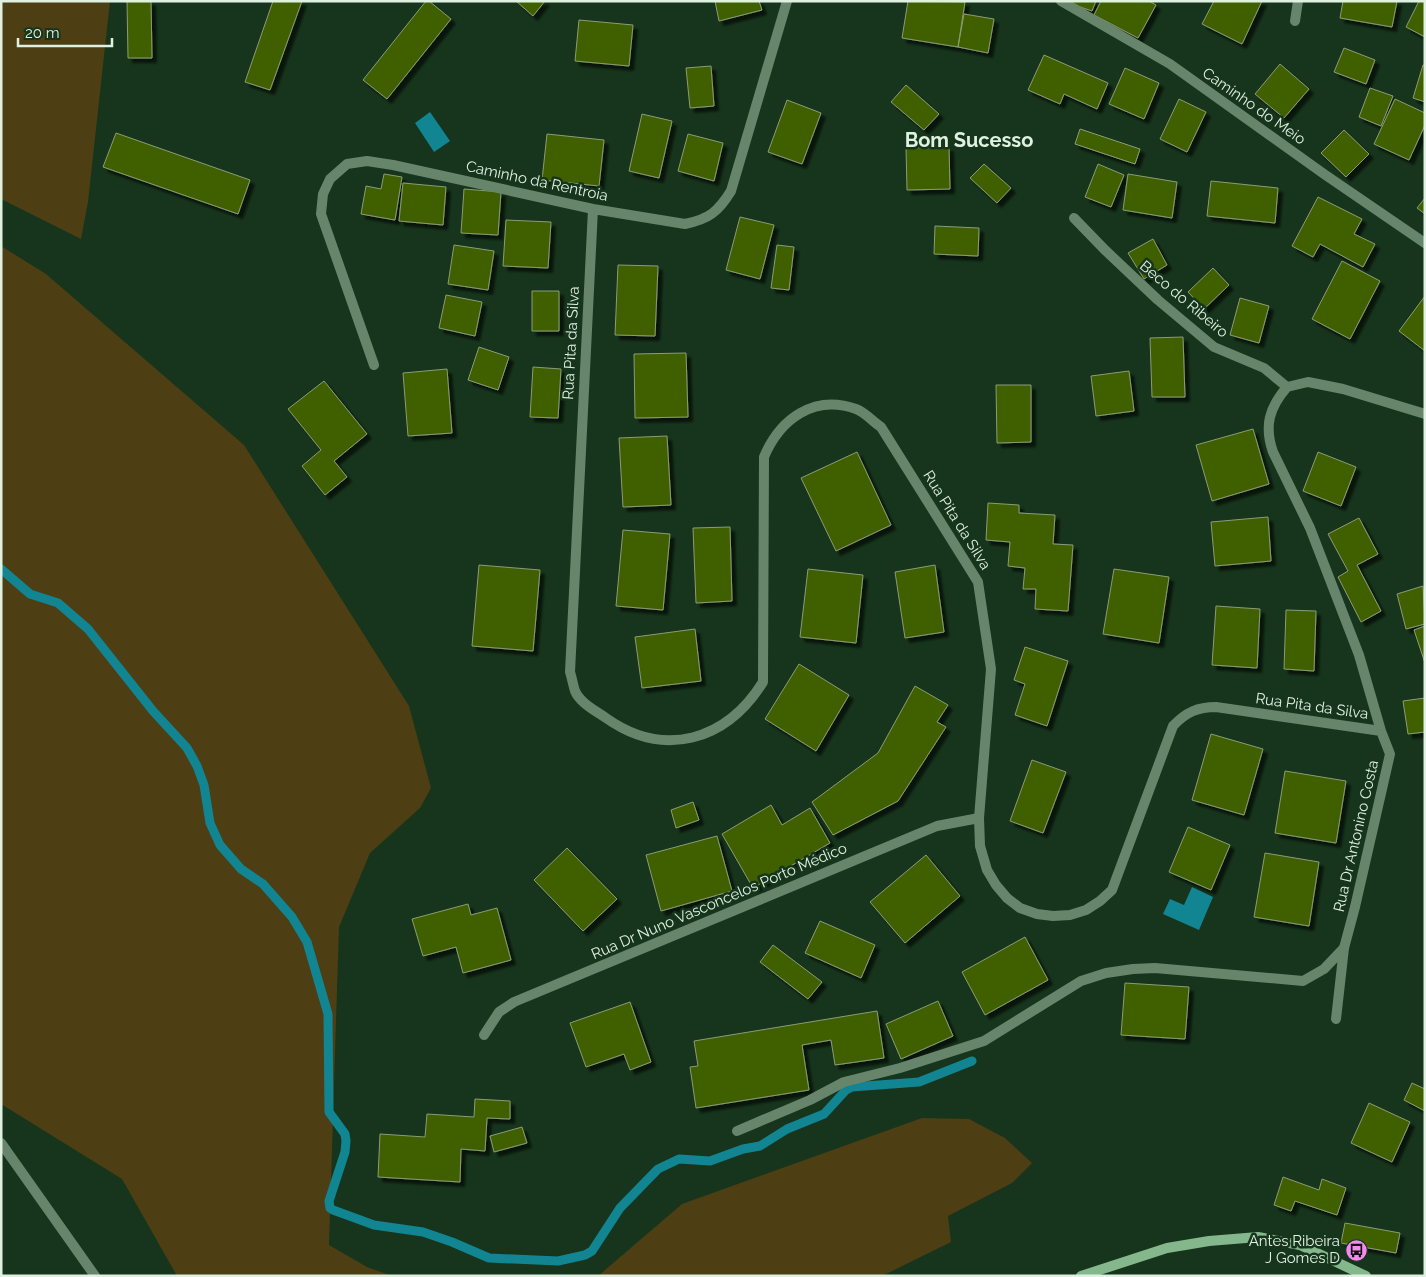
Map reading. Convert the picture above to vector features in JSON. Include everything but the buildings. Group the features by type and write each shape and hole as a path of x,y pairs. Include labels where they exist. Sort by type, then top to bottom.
{"main road":[{"path":"1081,1276 1168,1248 1210,1241 1258,1237 1300,1245 1366,1276"}],"street":[{"name":"Caminho da Rentroia","path":"374,365 321,214 323,194 330,179 347,164 367,161 392,165 593,209 685,224 698,221 710,216 722,207 731,191 787,1"},
{"name":"Caminho do Meio","path":"1061,1 1170,64 1324,174 1425,243"},
{"path":"1295,22 1298,1"},
{"name":"Rua Pita da Silva","path":"593,209 570,672 575,692 584,702 621,728 638,736 657,740 695,737 712,731 742,711 754,698 763,682 764,457 771,441 782,427 796,415 810,408 826,405 858,410 880,427 978,582 991,669 979,818 980,846 987,870 996,885 1007,898 1020,908 1036,914 1070,915 1086,910 1112,890 1173,726 1190,711 1203,707 1216,707 1381,731 1356,646 1310,528 1270,442 1269,420 1272,408 1287,387"},
{"name":"Beco do Ribeiro","path":"1074,218 1158,300 1214,347 1264,368 1287,387"},
{"path":"1287,387 1308,382 1342,389 1425,414"},
{"name":"Rua Dr Antonino Costa","path":"1336,1019 1344,948 1356,907 1390,754 1381,731"},
{"name":"Rua Dr Nuno Vasconcelos Porto Médico","path":"484,1035 500,1012 514,1002 936,826 979,818"},
{"path":"737,1131 810,1100 844,1082 900,1068 984,1041 1080,982 1106,973 1155,968 1303,981 1324,969 1344,948"},
{"path":"1,1143 95,1276"}],"shaded area":[{"path":"1,1 110,1 88,202 81,239 1,199"},
{"path":"1,246 46,274 244,445 409,706 431,788 420,808 370,853 339,927 329,1245 367,1267 392,1276 177,1276 122,1179 1,1104"},
{"path":"922,1118 969,1119 1005,1138 1032,1163 1012,1183 948,1216 951,1242 882,1276 598,1276 682,1204"}],"water":[{"path":"430,112 450,141 434,152 415,123"},
{"path":"1192,887 1213,897 1199,930 1163,914 1170,899 1184,905"}],"waterway":[{"path":"1,569 30,594 58,603 88,629 153,711 187,748 197,766 204,785 210,823 220,845 241,869 263,884 292,917 307,942 328,1014 329,1112 345,1134 346,1141 345,1152 329,1201 330,1208 333,1210 374,1225 423,1232 489,1258 558,1261 585,1255 592,1251 620,1208 658,1169 679,1159 710,1161 743,1149 760,1146 787,1129 824,1114 846,1090 852,1087 919,1082 972,1061"}],"place":[{"name":"Antes Ribeira J Gomes D","path":"1356,1250"}],"district":[{"name":"Bom Sucesso","path":"969,140"}]}
